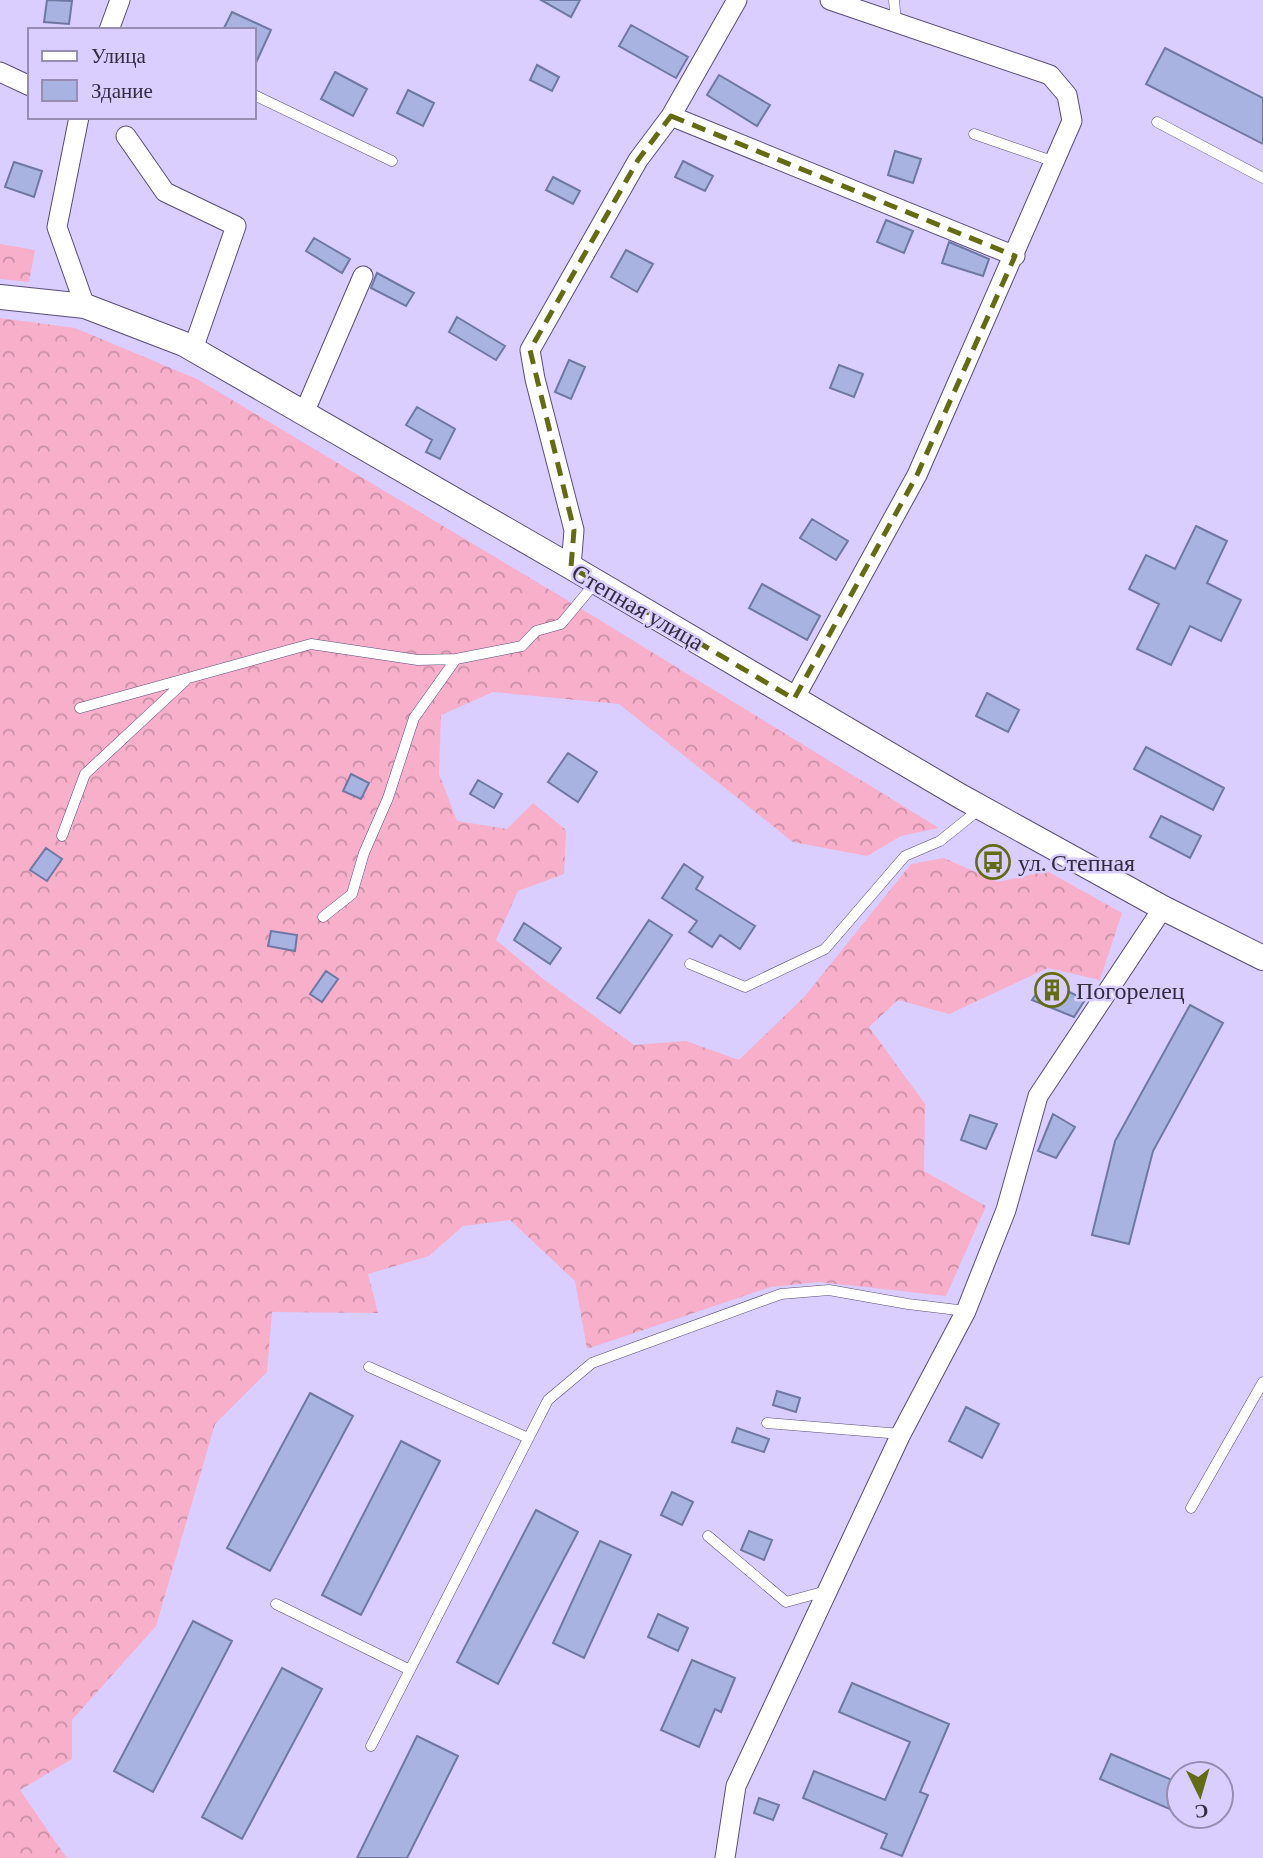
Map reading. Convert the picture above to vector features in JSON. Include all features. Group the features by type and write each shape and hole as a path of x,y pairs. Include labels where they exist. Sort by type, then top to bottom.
{"street":[{"path":"110,28 120,0"},
{"path":"571,567 574,530 535,380 530,350 638,160 671,116 737,0"},
{"path":"794,699 917,475 1072,121 1067,95 1050,75 830,0"},
{"path":"0,72 28,85"},
{"path":"671,116 1015,256"},
{"path":"79,119 57,227 85,306"},
{"path":"126,136 165,192 236,226 193,349"},
{"path":"304,413 363,276"},
{"name":"Степная улица","path":"0,297 85,306 193,349 981,807 1164,908 1263,958"},
{"path":"725,1858 736,1786 901,1434 966,1311 1006,1210 1038,1096 1164,908"}],"lane":[{"path":"894,0 896,24"},
{"path":"256,96 392,161"},
{"path":"1157,122 1263,178"},
{"path":"974,134 1055,162"},
{"path":"80,708 310,644 418,660 456,659 522,646 536,631 561,624 596,582"},
{"path":"323,917 352,894 364,853 388,798 414,718 456,659"},
{"path":"62,836 85,774 188,678"},
{"path":"690,964 745,987 825,949 905,856 940,841 981,807"},
{"path":"371,1746 548,1399 592,1363 781,1294 829,1290 966,1311"},
{"path":"369,1367 528,1438"},
{"path":"1191,1508 1263,1382"},
{"path":"767,1423 901,1434"},
{"path":"708,1536 786,1602 827,1590"},
{"path":"276,1604 410,1670"}],"highlighted area":[{"path":"671,116 1015,256 917,475 794,699 571,567 574,530 530,350 638,160"}],"green space":[{"path":"0,244 35,250 29,282 0,279"},
{"path":"0,318 75,328 197,379 567,600 939,828 901,836 867,856 793,842 619,704 493,692 441,715 439,774 457,821 507,829 533,803 566,830 564,874 518,891 496,940 542,978 634,1045 686,1041 739,1060 805,996 911,864 944,858 998,882 1047,871 1122,913 1100,980 1048,968 949,1014 898,1000 869,1027 925,1104 924,1171 986,1206 946,1296 819,1282 771,1287 587,1349 575,1281 510,1220 463,1226 429,1256 368,1274 378,1313 272,1312 267,1372 215,1424 156,1626 72,1720 72,1759 20,1790 66,1857 70,1858 0,1858"}],"building":[{"path":"47,0 72,1 69,24 44,22"},
{"path":"541,0 580,0 571,17"},
{"path":"232,12 271,30 256,63 256,28 224,28"},
{"path":"631,25 688,57 676,78 619,46"},
{"path":"1165,48 1263,98 1263,144 1146,84"},
{"path":"537,65 559,77 552,91 530,80"},
{"path":"335,72 367,89 353,116 321,99"},
{"path":"719,75 770,105 757,126 707,95"},
{"path":"408,90 434,103 423,126 397,113"},
{"path":"895,151 921,159 913,183 888,175"},
{"path":"683,161 713,176 705,191 675,177"},
{"path":"14,162 42,171 34,197 5,187"},
{"path":"553,177 580,191 573,204 546,190"},
{"path":"886,220 913,231 904,253 877,242"},
{"path":"314,238 350,259 342,273 306,251"},
{"path":"949,242 989,259 983,276 942,263"},
{"path":"626,250 653,264 637,292 611,277"},
{"path":"377,273 414,293 406,306 371,288"},
{"path":"457,317 505,346 496,360 449,332"},
{"path":"569,360 585,367 571,399 555,392"},
{"path":"839,365 863,374 854,397 830,388"},
{"path":"417,407 455,429 440,459 426,452 432,440 406,425"},
{"path":"812,519 848,541 836,560 800,538"},
{"path":"1196,526 1227,541 1207,583 1241,600 1221,641 1190,626 1171,665 1137,649 1159,604 1129,589 1146,555 1175,569"},
{"path":"762,584 820,616 807,640 749,608"},
{"path":"987,693 1019,710 1008,732 976,716"},
{"path":"1146,747 1224,788 1213,810 1134,769"},
{"path":"568,753 597,772 578,802 548,782"},
{"path":"351,774 369,783 361,799 343,791"},
{"path":"478,780 502,794 494,808 470,794"},
{"path":"1161,816 1201,836 1190,858 1150,837"},
{"path":"46,848 62,859 47,881 30,870"},
{"path":"684,864 703,877 696,889 755,926 740,949 720,935 712,947 689,932 697,921 662,898"},
{"path":"649,920 672,935 620,1013 597,998"},
{"path":"524,923 561,948 550,964 514,940"},
{"path":"271,931 297,935 295,951 268,946"},
{"path":"326,971 338,979 322,1002 310,994"},
{"name":"Погорелец","path":"1046,980 1085,1000 1074,1017 1032,1000"},
{"path":"1190,1005 1223,1023 1153,1151 1129,1244 1092,1235 1115,1141"},
{"path":"1053,1114 1075,1127 1056,1158 1038,1151"},
{"path":"970,1115 997,1124 986,1149 961,1140"},
{"path":"777,1391 800,1398 796,1412 773,1405"},
{"path":"310,1393 353,1416 270,1571 227,1548"},
{"path":"966,1407 999,1424 982,1458 949,1441"},
{"path":"737,1428 769,1439 764,1452 732,1442"},
{"path":"401,1441 440,1461 361,1615 322,1595"},
{"path":"672,1492 693,1502 682,1525 661,1515"},
{"path":"536,1510 578,1532 498,1684 457,1662"},
{"path":"749,1531 772,1540 764,1560 741,1550"},
{"path":"600,1541 631,1555 584,1658 553,1643"},
{"path":"658,1614 688,1628 678,1651 648,1637"},
{"path":"193,1621 232,1641 153,1792 114,1771"},
{"path":"692,1660 735,1678 721,1712 715,1709 699,1747 661,1730"},
{"path":"282,1668 322,1689 242,1839 202,1817"},
{"path":"852,1683 949,1724 920,1792 928,1795 902,1856 881,1848 887,1834 803,1798 814,1771 885,1800 910,1742 839,1712"},
{"path":"417,1736 458,1756 407,1858 357,1858"},
{"path":"1111,1754 1165,1777 1165,1807 1100,1779"},
{"path":"759,1798 779,1805 773,1820 754,1813"}],"place":[{"name":"ул. Степная","path":"993,862"},
{"name":"Погорелец","path":"1052,990"}]}
